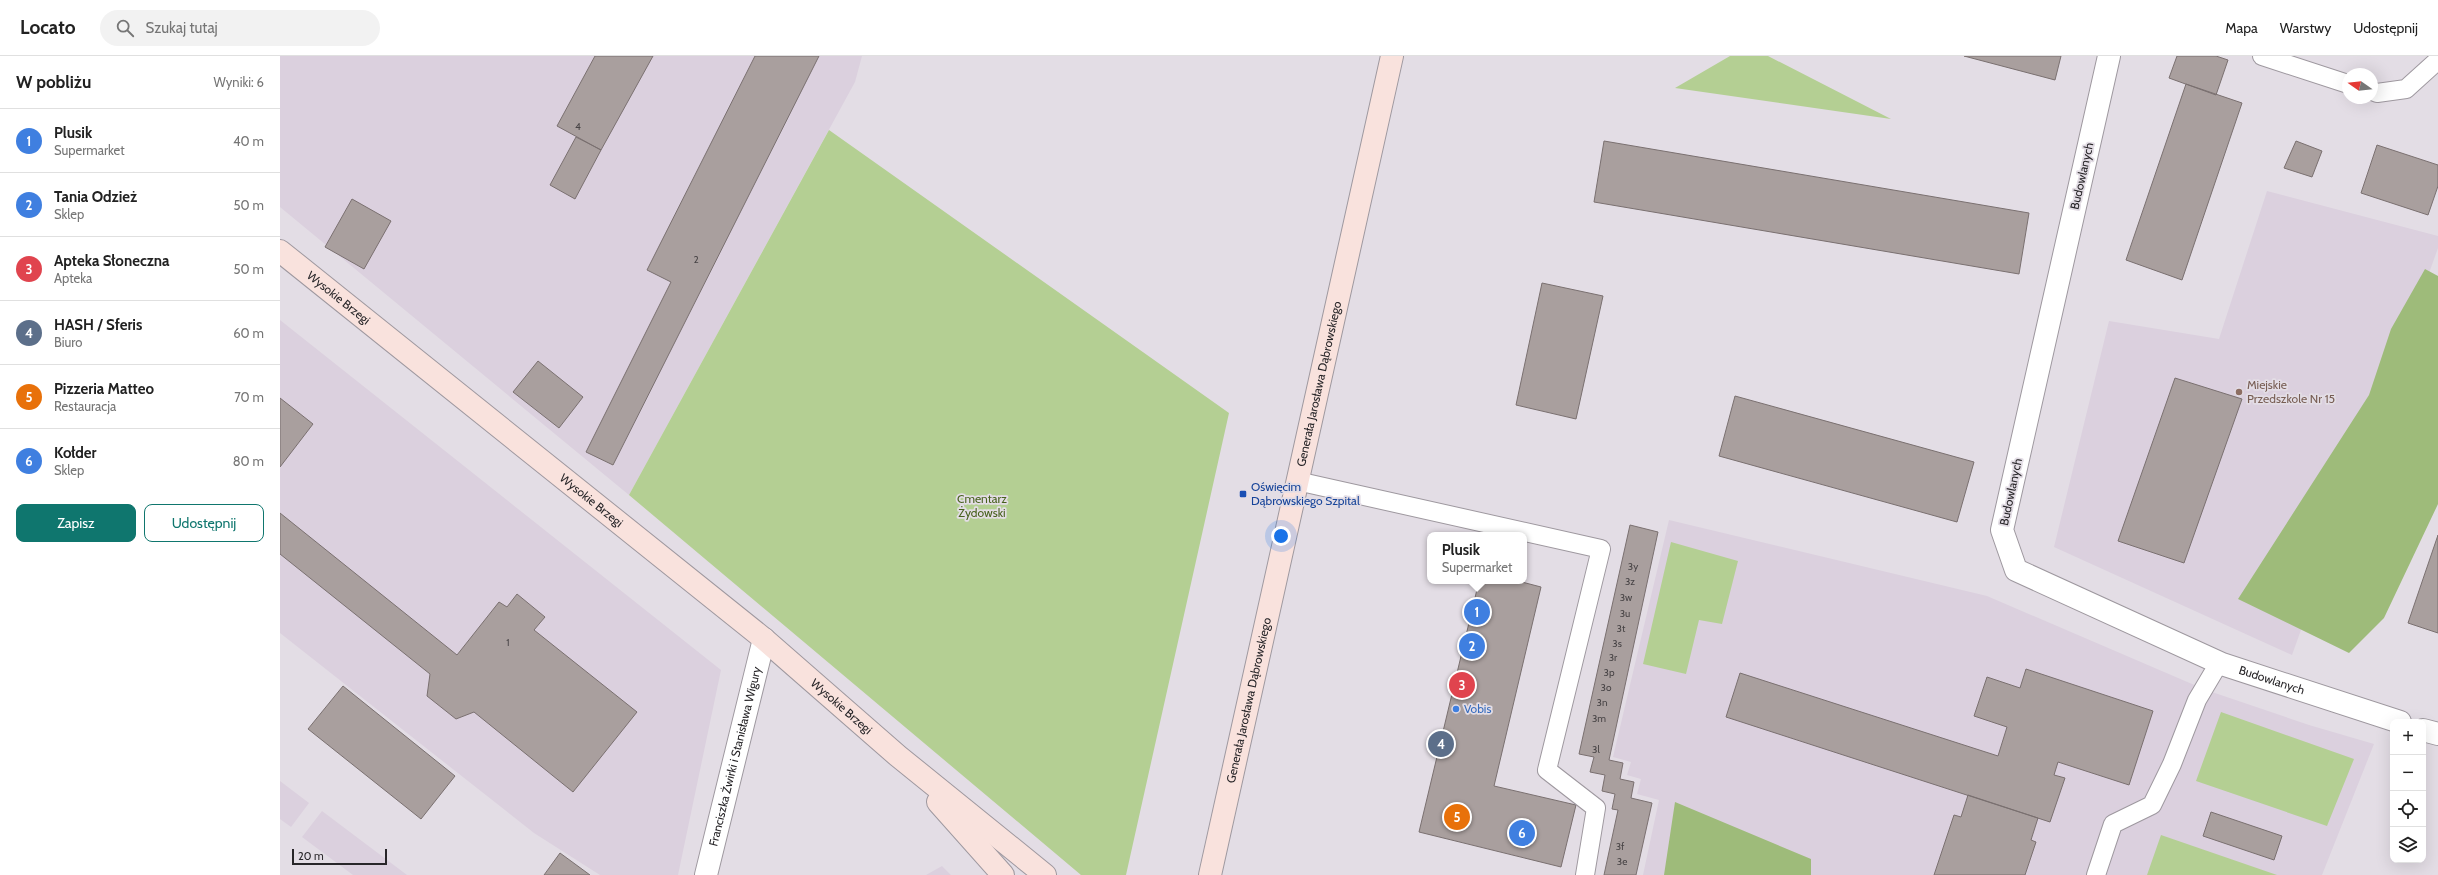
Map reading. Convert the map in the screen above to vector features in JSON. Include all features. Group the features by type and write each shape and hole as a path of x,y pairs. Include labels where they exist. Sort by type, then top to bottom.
{"street":[{"name":"Generała Jarosława Dąbrowskiego","path":"1210,875 1392,56"},
{"name":"Budowlanych","path":"2109,56 2002,530 2016,570 2218,662 2391,719"},
{"name":"Wysokie Brzegi","path":"280,251 764,639 898,756 1045,875"},
{"name":"Franciszka Żwirki i Stanisława Wigury","path":"706,875 764,639"},
{"path":"2426,731 2438,734"},
{"name":"Wysokie Brzegi","path":"898,756 1003,875"}],"lane":[{"path":"2262,56 2342,82"},
{"path":"2378,93 2406,89 2438,60"},
{"path":"1297,481 1525,532"},
{"path":"1527,532 1601,549 1547,770 1596,808 1585,875"},
{"path":"2096,875 2113,824 2152,804 2172,764 2197,700 2218,662"}],"shaded area":[{"path":"280,56 862,56 855,82 629,495 280,207"},
{"name":"Miejskie Przedszkole Nr 15","path":"2267,191 2438,236 2438,248 2292,655 2054,547 2109,321 2219,339"},
{"path":"280,320 721,670 678,875 600,875 534,833 280,633"},
{"path":"1669,520 1987,596 2206,690 2309,725 2374,744 2322,875 1643,875 1659,800 1637,794 1641,779 1627,775 1631,762 1613,757"},
{"path":"280,781 309,803 291,827 280,819"},
{"path":"322,811 407,875 353,875 302,837"},
{"path":"942,866 951,875 926,875"}],"green space":[{"path":"1730,56 1768,56 1891,119 1675,88"},
{"name":"Cmentarz Żydowski","path":"829,130 1229,413 1126,875 1081,875 629,495"},
{"path":"2425,269 2438,276 2438,504 2384,618 2349,653 2238,599 2369,395 2391,329"},
{"path":"1671,542 1738,561 1722,624 1699,620 1686,674 1643,664"},
{"path":"2221,712 2354,759 2327,826 2196,781"},
{"path":"1675,802 1811,859 1811,875 1664,875"},
{"path":"2161,835 2277,875 2147,875"}],"building":[{"path":"595,56 653,56 601,150 557,126"},
{"path":"755,56 819,56 613,465 586,452 671,282 647,270"},
{"path":"1964,56 2061,56 2055,80"},
{"path":"2177,56 2216,56 2228,60 2216,95 2169,78"},
{"path":"2186,84 2242,103 2182,280 2126,260"},
{"path":"576,137 601,150 575,199 550,185"},
{"path":"1604,141 2029,213 2019,274 1594,202"},
{"path":"2296,141 2322,151 2312,177 2284,168"},
{"path":"2377,145 2438,165 2438,186 2428,215 2361,193"},
{"path":"352,199 391,221 364,269 325,247"},
{"path":"1542,283 1603,296 1576,419 1516,405"},
{"path":"538,361 583,397 559,428 513,392"},
{"path":"2175,378 2242,399 2184,563 2118,541"},
{"path":"1735,396 1974,462 1957,522 1719,456"},
{"path":"280,398 313,424 280,467"},
{"path":"280,513 457,655 499,602 507,607 517,594 545,617 534,630 637,712 573,792 474,712 456,719 427,696 430,674 280,554"},
{"path":"1630,525 1658,532 1609,760 1623,763 1620,779 1634,782 1631,798 1652,803 1636,875 1604,875 1618,810 1612,809 1615,794 1602,791 1605,775 1590,772 1594,757 1579,754"},
{"path":"2438,535 2438,633 2408,623"},
{"path":"1527,583 1541,587 1494,786 1576,805 1561,867 1419,832 1478,584"},
{"path":"2026,669 2153,711 2129,785 2058,762 2054,775 2065,778 2050,822 1726,717 1740,673 1998,756 2007,727 1974,716 1987,677 2020,688"},
{"path":"343,686 455,776 421,819 308,729"},
{"path":"1968,795 2038,818 2031,840 2036,842 2025,875 1934,875 1954,815 1961,817"},
{"path":"2211,812 2282,836 2274,860 2203,836"},
{"path":"560,853 590,875 544,875"}],"place":[{"name":"Miejskie Przedszkole Nr 15","path":"2239,392"},
{"name":"Oświęcim Dąbrowskiego Szpital","path":"1243,494"},
{"name":"Plusik","path":"1477,612"},
{"name":"Tania Odzież","path":"1472,646"},
{"name":"Apteka Słoneczna","path":"1462,685"},
{"name":"Vobis","path":"1456,709"},
{"name":"HASH / Sferis","path":"1441,744"},
{"name":"Pizzeria Matteo","path":"1457,817"},
{"name":"Kołder","path":"1522,833"}]}
